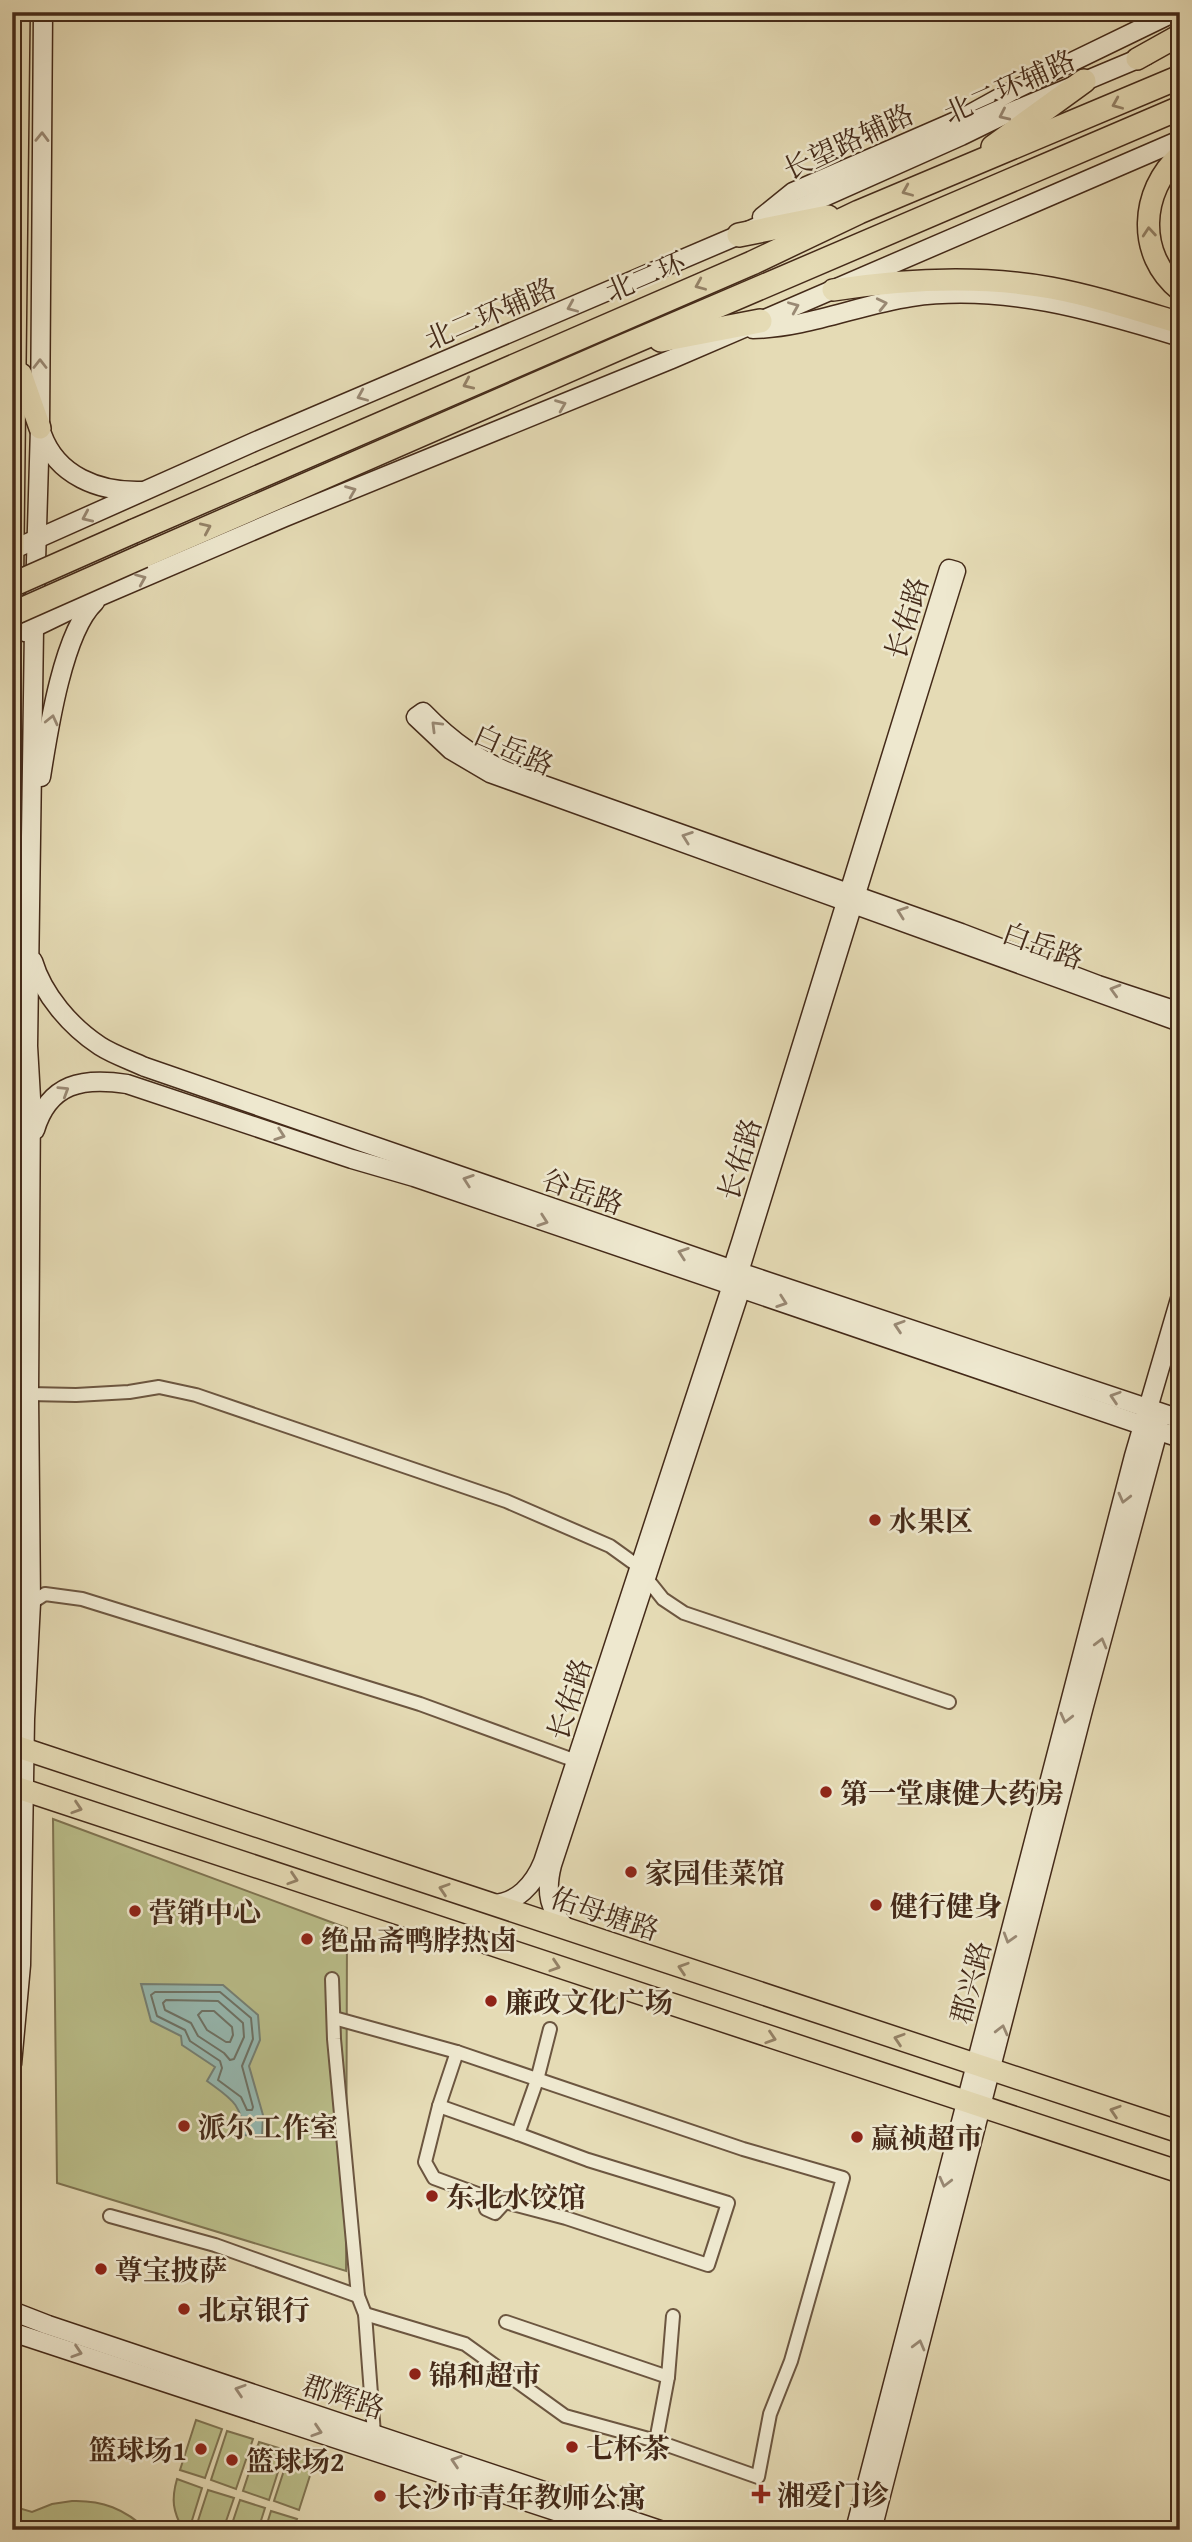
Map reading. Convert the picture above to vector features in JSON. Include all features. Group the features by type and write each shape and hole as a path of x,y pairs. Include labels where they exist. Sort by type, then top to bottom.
{"highway":[{"name":"北二环","path":"12,585 752,263 967,165 1036,139 1180,77"},
{"path":"967,165 1084,81"},
{"name":"北二环","path":"12,614 617,349 1180,108"},
{"path":"739,235 859,212"},
{"path":"617,349 752,325"}],"main road":[{"path":"12,2064 20,1965 18,1747 31,1603 31,1147 28,1046 31,835 23,628 13,550 19,12"},
{"path":"23,628 37,539 43,12"},
{"name":"长望路辅路","path":"739,235 793,192 963,118 1012,91 1175,12"},
{"path":"1137,59 1180,35"},
{"name":"北二环辅路","path":"13,550 739,235 1084,81 1180,43"},
{"path":"12,638 23,628 752,325 1180,140"},
{"path":"1180,155 1158,181 1149,209 1148,223 1154,256 1171,283 1180,290"},
{"path":"833,290 890,282 947,279 1002,282 1051,288 1180,323"},
{"path":"752,325 791,326 907,298 970,293 1007,295 1059,304 1180,337"},
{"path":"16,359 40,428 56,460 80,479 109,489 144,491"},
{"name":"长佑路","path":"568,1930 550,1905 550,1872 736,1279 949,569 956,571 851,899"},
{"path":"31,835 46,743 69,649 81,618 102,596"},
{"name":"白岳路","path":"1180,1012 1098,985 851,899 490,773 451,750 416,717 423,712 456,744 473,756 518,776 851,899 1180,1023"},
{"name":"谷岳路","path":"29,938 36,970 53,1000 83,1033 114,1054 736,1279 1180,1419"},
{"path":"31,1147 41,1112 59,1092 89,1080 127,1084 352,1159 736,1279 1180,1438"},
{"path":"1154,1410 1180,1299"},
{"path":"1154,1410 1180,1331"},
{"name":"郡兴路","path":"855,2530 1087,1693 1154,1410"},
{"name":"长佑路","path":"490,1904 513,1899 521,1894 543,1861 643,1574"},
{"name":"佑母塘路","path":"18,1747 1180,2132"},
{"path":"18,1788 1180,2172"},
{"name":"郡兴路","path":"872,2530 974,2103"},
{"name":"郡辉路","path":"12,2311 60,2330 660,2530"},
{"name":"郡辉路","path":"12,2332 613,2530"}],"street":[{"path":"29,1394 129,1392 159,1387 196,1395 506,1501 610,1546 635,1563 663,1599 684,1613 949,1702"},
{"path":"31,1603 45,1594 82,1599 420,1704 576,1761"},
{"path":"332,1979 358,2296 365,2314 374,2434"},
{"path":"334,2018 457,2052 743,2150 842,2178 791,2361 770,2414 758,2477 656,2441 565,2417 465,2343 365,2314"},
{"path":"518,2134 537,2080 550,2029"},
{"path":"439,2106 588,2160 728,2203 708,2265 566,2218 505,2202 495,2213 486,2208 483,2196 434,2178 425,2162 439,2106 457,2052"},
{"path":"110,2216 215,2245 358,2296"},
{"path":"656,2441 668,2377 673,2316"},
{"path":"506,2322 668,2377"}],"green space":[{"path":"53,1819 347,1928 346,2271 57,2183"},
{"name":"篮球场1","path":"196,2420 222,2429 205,2478 180,2470"},
{"name":"篮球场2","path":"227,2431 253,2439 236,2489 211,2480"},
{"path":"259,2442 285,2450 269,2500 243,2491"},
{"path":"290,2452 315,2460 299,2510 274,2501"},
{"path":"177,2479 202,2488 189,2530 183,2530 175,2511 174,2493"},
{"path":"208,2490 234,2498 223,2530 195,2530"},
{"path":"240,2500 265,2508 258,2530 230,2530"},
{"path":"93,2502 112,2507 130,2516 147,2530 12,2530 12,2506 32,2512 52,2504"},
{"path":"271,2511 297,2519 293,2530 265,2530"}],"water":[{"path":"141,1984 223,1985 258,2015 260,2040 249,2066 263,2115 262,2136 243,2135 241,2116 234,2103 207,2081 215,2067 182,2045 181,2036 151,2021"}],"place":[{"name":"水果区","path":"875,1520"},
{"name":"第一堂康健大药房","path":"826,1792"},
{"name":"家园佳菜馆","path":"631,1872"},
{"name":"健行健身","path":"876,1905"},
{"name":"营销中心","path":"135,1911"},
{"name":"绝品斋鸭脖热卤","path":"307,1939"},
{"name":"廉政文化广场","path":"491,2001"},
{"name":"派尔工作室","path":"184,2126"},
{"name":"赢祯超市","path":"857,2137"},
{"name":"东北水饺馆","path":"432,2196"},
{"name":"尊宝披萨","path":"101,2269"},
{"name":"北京银行","path":"184,2309"},
{"name":"锦和超市","path":"415,2374"},
{"name":"七杯茶","path":"572,2447"},
{"name":"篮球场1","path":"201,2449"},
{"name":"篮球场2","path":"232,2460"},
{"name":"湘爱门诊","path":"761,2494"},
{"name":"长沙市青年教师公寓","path":"380,2496"}]}
